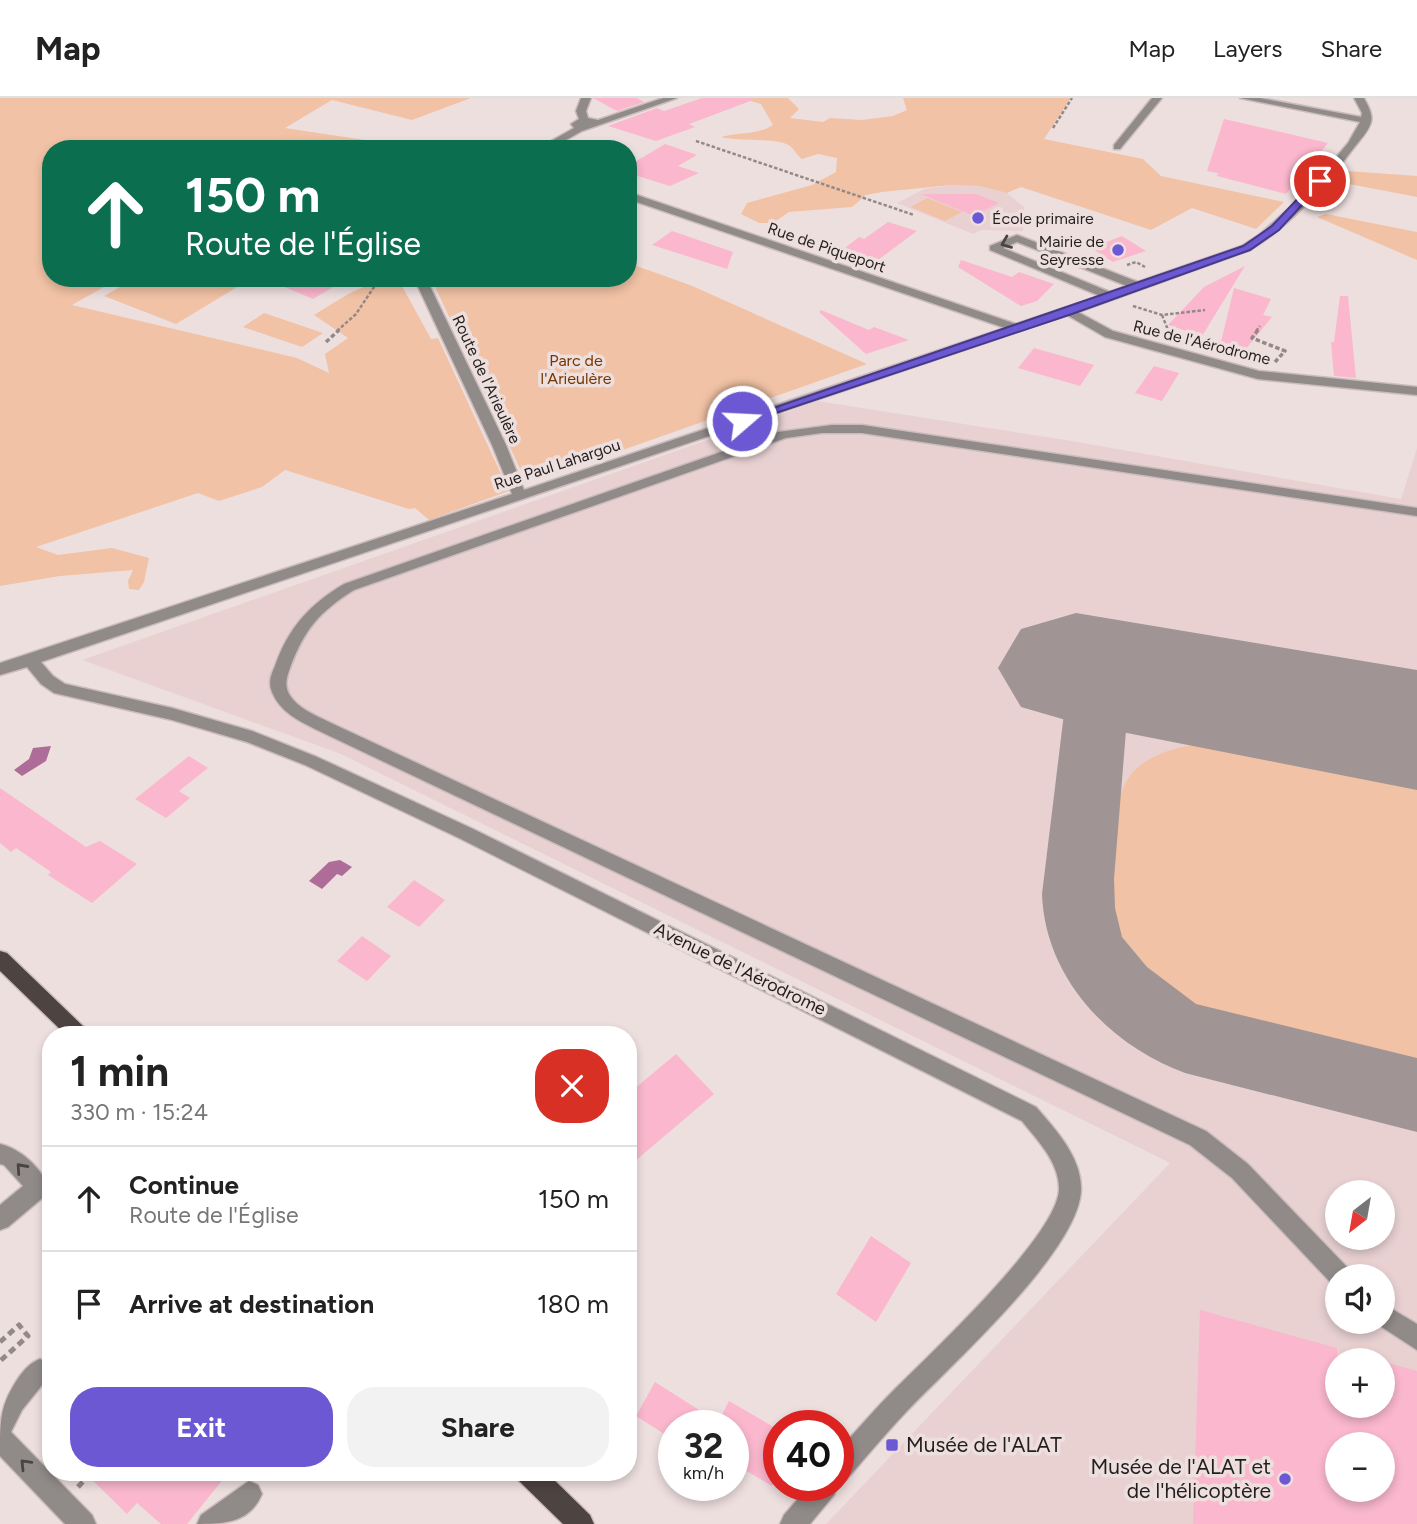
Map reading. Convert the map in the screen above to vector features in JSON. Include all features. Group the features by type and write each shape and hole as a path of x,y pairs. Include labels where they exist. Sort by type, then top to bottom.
{"main road":[{"path":"0,959 70,1026"},
{"path":"537,1481 581,1524"}],"street":[{"path":"582,124 581,111 586,98"},
{"path":"556,140 582,124 594,127 597,123 672,98"},
{"path":"1117,147 1157,98"},
{"path":"1245,98 1367,121 1367,113 1359,98"},
{"name":"Rue Paul Lahargou","path":"0,669 31,661 1069,311 1246,248 1262,240 1302,201 1357,138 1367,121"},
{"name":"Rue de Piqueport","path":"637,198 1014,328"},
{"path":"1110,296 994,248 1017,239 1138,286"},
{"name":"Route de l'Arieulère","path":"424,287 499,445 519,495"},
{"name":"Rue de l'Aérodrome","path":"1069,311 1109,334 1263,375 1417,391"},
{"path":"1329,1264 1240,1171 1198,1138 296,713 285,700 278,682 285,655 307,618 328,599 349,587 771,439 808,429 834,427 874,431 1417,512"},
{"name":"Avenue de l'Aérodrome","path":"31,661 47,680 60,689 172,713 253,737 311,761 514,857 1029,1114 1061,1153 1070,1193 1062,1221 1023,1273 854,1451"},
{"path":"0,1154 11,1157 38,1187 0,1219"},
{"path":"1395,1323 1417,1338"},
{"path":"0,1428 13,1401 40,1371"},
{"path":"0,1438 83,1524"},
{"path":"210,1524 249,1494"},
{"path":"793,1524 812,1501"}],"path":[{"path":"1053,128 1072,98"},
{"path":"696,141 914,215"},
{"path":"326,342 356,314 374,287"},
{"path":"1110,296 1162,315 1205,310"},
{"path":"1162,315 1168,330 1187,336"},
{"path":"1260,326 1252,338 1285,351 1263,375"},
{"path":"0,1342 19,1325 28,1336 0,1362"}],"shaded area":[{"name":"École primaire","path":"951,185 979,186 1007,193 1024,207 1023,231 982,230 973,234 897,203 924,189"},
{"path":"818,401 1066,440 1401,499 1417,448 1417,1524 826,1524 848,1501 854,1501 854,1495 1170,1163 341,754 82,660"},
{"path":"51,746 46,761 22,776 14,770 29,759 33,748"},
{"path":"340,860 352,867 342,876 337,874 322,889 309,881 329,862"}],"green space":[{"path":"0,98 471,98 412,120 332,100 285,128 365,140 42,140 42,287 104,287 72,305 297,358 329,373 325,354 348,338 314,315 365,287 403,287 431,339 438,338 509,491 429,520 415,508 409,509 285,470 262,487 219,501 198,493 36,547 58,555 112,548 149,558 144,582 139,590 129,589 128,581 133,570 60,576 0,586"},
{"path":"740,98 788,98 799,109 790,118 823,122 830,118 862,120 893,116 907,110 903,98 1071,98 1044,139 1143,159 1161,176 1284,202 1256,229 1192,208 1151,230 1021,187 1007,193 979,186 951,185 866,195 852,207 789,212 773,223 759,223 741,214 747,203 812,185 836,172 837,158 818,154 802,159 784,143 721,137 755,132 773,125 761,104"},
{"path":"1347,171 1417,176 1417,197 1344,183"},
{"path":"927,198 962,212 945,221 911,207"},
{"path":"1326,214 1417,232 1417,260 1317,217"},
{"name":"Parc de l'Arieulère","path":"637,266 690,285 867,364 540,479 523,475 435,287 637,287"},
{"path":"120,287 237,287 176,324 104,296"},
{"path":"264,313 323,333 302,347 243,327"},
{"path":"1198,744 1417,784 1417,1067 1199,1014 1156,988 1123,951 1111,924 1109,888 1114,827 1122,790 1132,773 1149,759"}],"building":[{"path":"593,98 637,98 644,102 617,111"},
{"path":"702,98 753,100 689,124 695,127 656,141 608,126 657,108 664,111"},
{"path":"1224,119 1328,143 1286,194 1207,171"},
{"path":"665,144 697,155 678,166 699,173 670,186 637,176 637,161"},
{"path":"921,194 976,194 999,203 974,216"},
{"path":"888,222 917,231 874,263 840,252 859,237 864,239"},
{"path":"672,231 733,252 727,269 652,245"},
{"name":"Mairie de Seyresse","path":"1122,236 1146,251 1113,262 1091,248"},
{"path":"961,260 1012,277 1019,272 1054,284 1037,301 1021,306 958,267"},
{"path":"1245,266 1202,336 1168,325 1204,287"},
{"path":"284,287 333,287 313,299"},
{"path":"1234,288 1271,299 1263,315 1272,317 1245,350 1221,342"},
{"path":"1340,296 1348,296 1356,378 1334,376 1331,342 1334,342"},
{"path":"821,310 869,330 874,327 909,340 866,354 819,312"},
{"path":"1034,348 1094,365 1080,386 1018,368"},
{"path":"1154,366 1179,373 1162,401 1135,393"},
{"path":"189,756 208,768 179,791 190,798 166,818 135,799"},
{"path":"0,788 86,847 100,841 137,864 92,903 48,875 51,872 16,848 11,852 0,843"},
{"path":"414,880 445,900 419,927 387,907"},
{"path":"362,936 391,956 367,981 337,961"},
{"path":"676,1054 714,1094 637,1159 637,1086"},
{"path":"871,1236 911,1263 876,1322 836,1294"},
{"path":"1200,1310 1337,1348 1325,1348 1325,1418 1395,1418 1395,1365 1417,1371 1417,1524 1193,1524"},
{"path":"655,1382 699,1410 658,1410 658,1430 637,1417"},
{"path":"729,1401 745,1410 724,1410"},
{"path":"749,1413 763,1421 763,1481 749,1472"},
{"path":"93,1481 222,1481 187,1524 161,1524 137,1503 127,1514"}],"taxiway":[{"path":"1206,694 1165,684 1135,681 1108,688 1098,697 1078,894 1081,921 1095,958 1120,990 1135,1004 1185,1038 1417,1095"}],"runway":[{"path":"1076,668 1417,730"}],"place":[{"name":"École primaire","path":"978,218"},
{"name":"Mairie de Seyresse","path":"1118,250"},
{"name":"Musée de l'ALAT","path":"892,1445"},
{"name":"Musée de l'ALAT et de l'hélicoptère","path":"1285,1479"}],"route":[{"path":"742,421 1069,311 1246,248 1262,240 1276,228 1320,181"}]}
